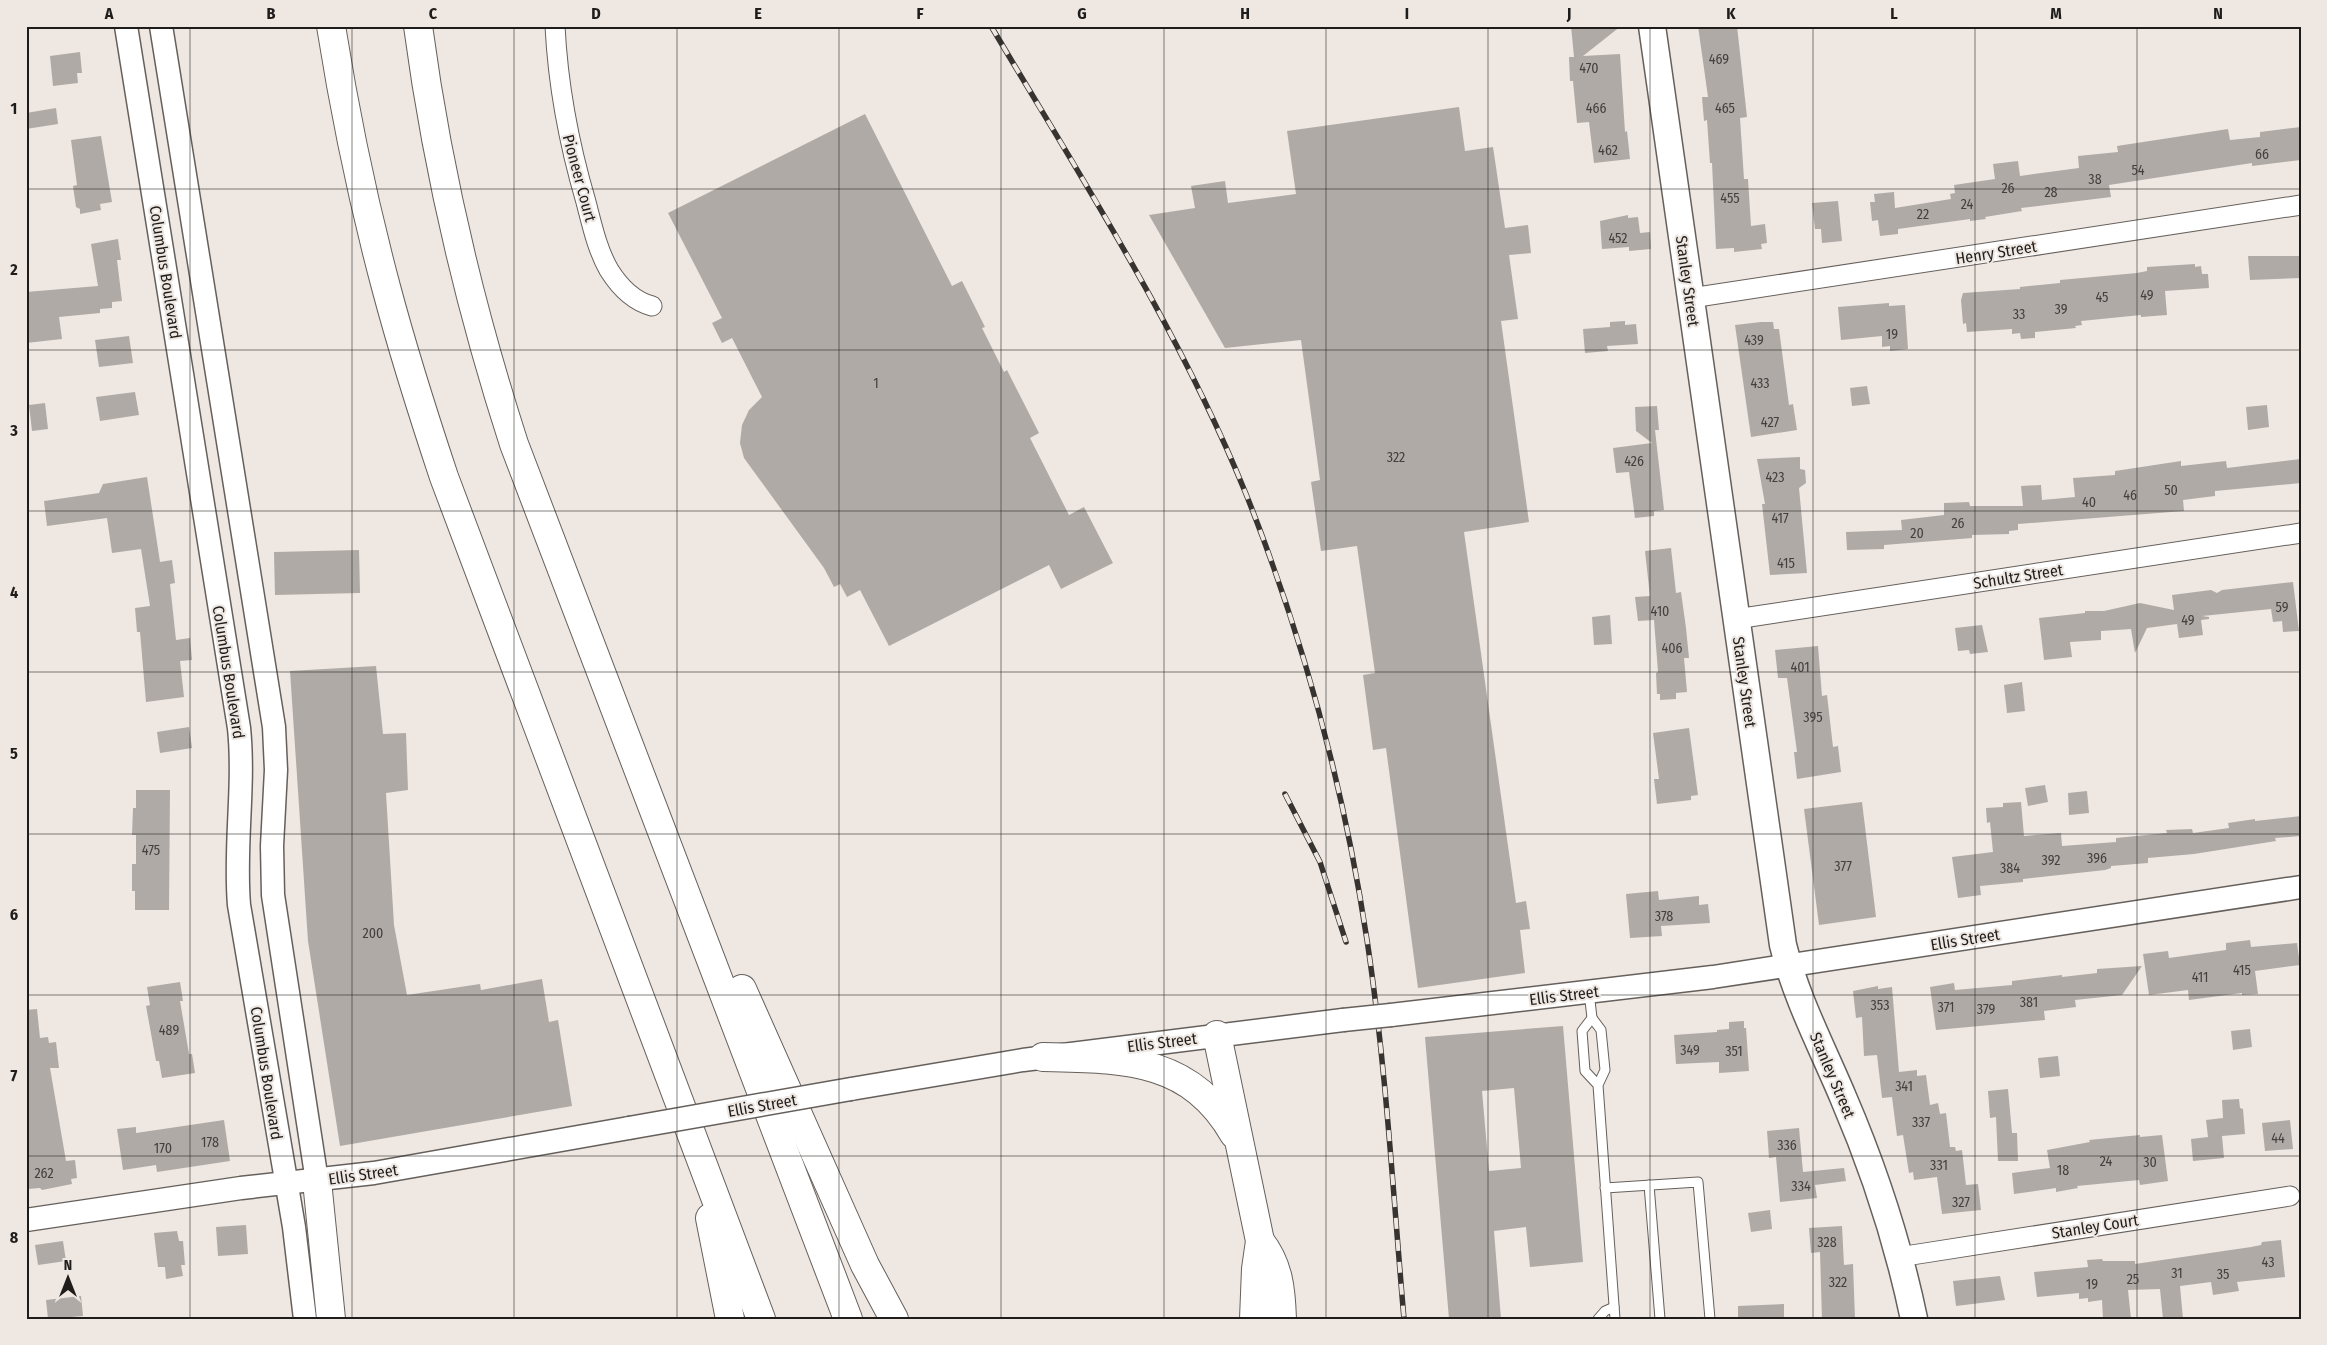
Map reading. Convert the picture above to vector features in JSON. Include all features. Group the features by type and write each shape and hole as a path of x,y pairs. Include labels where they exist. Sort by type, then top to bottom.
{"highway":[{"path":"330,26 351,138 376,250 408,365 444,476 760,1319"},
{"path":"418,26 431,110 462,262 514,444 848,1319"},
{"path":"431,110 435,68 435,26"},
{"path":"704,938 731,972 747,998 865,1265 894,1319"},
{"path":"1217,1036 1260,1241 1256,1269 1254,1319"},
{"path":"1043,1058 1129,1063 1170,1073 1185,1081 1209,1101 1230,1127 1240,1144"},
{"path":"704,1169 713,1238 730,1319"},
{"path":"316,1181 331,1319"},
{"path":"1260,1241 1268,1252 1277,1271 1282,1319"}],"main road":[{"name":"Stanley Street","path":"1652,26 1777,912 1788,966 1865,1152 1899,1256 1914,1319"}],"street":[{"name":"Columbus Boulevard","path":"126,26 224,632 241,752 238,866 239,905 294,1227 305,1319"},
{"name":"Columbus Boulevard","path":"161,26 258,627 276,751 272,856 274,904 316,1181"},
{"name":"Pioneer Court","path":"554,26 558,71 566,122 600,251 609,269 623,288 638,300 652,306"},
{"name":"Henry Street","path":"1691,298 2301,205"},
{"name":"Schultz Street","path":"1736,619 2301,533"},
{"path":"224,632 258,627"},
{"name":"Ellis Street","path":"26,1220 241,1188 316,1181 392,1170 851,1089 1043,1058 1788,966 2301,887"},
{"name":"Stanley Court","path":"1899,1256 2290,1196"}],"lane":[{"path":"1589,992 1592,1018 1601,1030 1605,1070 1598,1085 1616,1319"},
{"path":"1592,1018 1582,1031 1585,1071 1598,1085"},
{"path":"1605,1188 1698,1182 1710,1319"},
{"path":"1649,1185 1660,1319"},
{"path":"1598,1319 1605,1311 1614,1307"}],"building":[{"path":"1571,26 1621,26 1583,56 1620,54 1625,132 1627,131 1630,159 1594,163 1589,122 1577,123 1573,81 1570,81 1569,57 1574,57"},
{"path":"1698,26 1737,26 1747,117 1740,118 1744,179 1748,179 1751,226 1765,224 1767,243 1761,244 1762,249 1734,252 1734,248 1716,249 1712,163 1710,163 1707,120 1704,121 1702,97 1708,97"},
{"path":"80,52 82,73 77,73 78,83 53,86 50,56"},
{"path":"1459,107 1465,151 1493,147 1505,228 1528,225 1531,253 1509,255 1518,319 1501,321 1529,522 1464,532 1516,903 1526,901 1530,929 1520,930 1525,973 1418,988 1386,748 1373,750 1363,675 1375,673 1357,546 1321,551 1311,482 1320,480 1301,340 1225,348 1149,215 1195,208 1191,186 1225,181 1228,203 1296,194 1287,131"},
{"path":"56,108 58,124 26,129 26,113"},
{"path":"865,114 952,286 962,281 985,327 982,328 1004,372 1007,370 1039,433 1030,438 1069,515 1084,507 1113,563 1061,589 1049,565 889,646 860,590 847,597 840,584 834,587 824,568 744,458 740,443 742,425 749,410 762,397 732,338 722,343 712,323 722,318 668,213"},
{"path":"2301,127 2301,160 2252,166 2252,163 2109,185 2111,197 2021,208 2022,211 1985,217 1986,219 1970,221 1970,219 1898,229 1898,234 1880,236 1878,220 1872,221 1870,202 1875,202 1874,194 1894,192 1895,208 1951,199 1950,194 1955,193 1954,185 1995,179 1993,164 2018,161 2020,176 2079,168 2078,156 2118,152 2117,146 2228,129 2230,140 2260,137 2260,132"},
{"path":"101,136 112,202 100,204 101,210 80,214 80,209 76,207 73,186 77,185 71,140"},
{"path":"1838,201 1842,241 1822,243 1821,229 1815,229 1812,203"},
{"path":"1628,215 1628,218 1638,217 1640,233 1650,232 1651,249 1629,251 1629,247 1602,249 1600,221"},
{"path":"118,239 121,260 117,260 122,301 112,302 112,308 100,309 100,313 59,317 62,339 26,343 26,292 98,286 91,244"},
{"path":"2248,256 2301,256 2301,278 2250,280"},
{"path":"2195,264 2195,267 2201,266 2202,274 2208,274 2209,288 2165,291 2167,315 2141,317 2141,315 2081,321 2082,325 2075,326 2076,328 2035,332 2035,338 2021,339 2020,333 2012,334 2012,329 1967,332 1966,323 1963,324 1961,300 1963,293 2020,289 2020,287 2060,283 2060,280 2137,273 2147,271 2147,267"},
{"path":"1889,303 1889,306 1905,305 1908,349 1890,351 1890,346 1882,347 1882,336 1841,340 1838,307"},
{"path":"1625,321 1625,325 1636,324 1638,344 1607,346 1608,351 1585,353 1583,329 1610,327 1610,322"},
{"path":"1773,322 1774,329 1779,329 1789,405 1793,404 1797,430 1751,437 1735,325"},
{"path":"129,336 133,363 99,367 95,340"},
{"path":"1867,386 1870,404 1852,406 1850,388"},
{"path":"135,392 139,415 100,421 96,397"},
{"path":"45,403 48,429 32,431 29,405"},
{"path":"2267,405 2269,427 2248,430 2246,407"},
{"path":"1657,406 1659,430 1655,430 1664,510 1654,511 1654,516 1635,518 1629,472 1616,473 1613,448 1652,443 1636,431 1635,407"},
{"path":"1800,457 1800,469 1805,470 1806,483 1799,488 1807,573 1770,575 1762,504 1765,504 1757,459"},
{"path":"2301,459 2301,483 2215,491 2215,496 2183,500 2184,511 2018,524 2018,530 2009,531 2009,534 1972,535 1972,538 1884,545 1884,549 1847,550 1846,532 1902,530 1901,520 1944,515 1944,503 1969,502 1970,506 2023,506 2021,486 2041,485 2042,500 2075,497 2073,478 2115,475 2115,471 2181,461 2181,466 2226,461 2227,468"},
{"path":"147,477 160,562 172,560 175,583 170,584 176,640 190,638 192,660 180,661 184,697 146,702 140,632 137,632 135,608 150,606 141,549 112,553 107,518 47,526 44,501 99,493 103,484"},
{"path":"1671,548 1676,593 1681,592 1686,628 1689,658 1684,658 1687,692 1676,693 1676,699 1660,700 1660,694 1657,694 1656,673 1658,672 1654,620 1638,621 1635,597 1650,596 1645,551"},
{"path":"359,550 360,593 275,595 274,552"},
{"path":"2293,582 2299,631 2283,632 2282,621 2273,622 2271,609 2202,616 2209,617 2209,619 2201,620 2203,635 2179,638 2177,624 2147,628 2135,653 2131,629 2101,631 2101,640 2070,642 2072,657 2044,660 2039,618 2085,613 2085,611 2104,611 2140,603 2174,610 2172,595 2211,590 2217,593 2222,590"},
{"path":"1610,615 1612,644 1594,645 1592,617"},
{"path":"1982,625 1988,652 1970,654 1969,650 1958,651 1955,628"},
{"path":"1818,646 1822,696 1827,695 1833,747 1838,746 1841,772 1797,779 1794,752 1797,752 1787,678 1778,678 1775,650"},
{"path":"376,666 383,734 406,733 408,790 386,793 394,925 407,995 480,984 481,990 542,979 549,1022 558,1020 572,1106 340,1146 308,941 290,671"},
{"path":"2022,682 2025,711 2007,713 2004,685"},
{"path":"189,727 192,748 160,753 157,732"},
{"path":"1689,728 1698,795 1691,796 1691,800 1657,804 1654,779 1659,779 1653,733"},
{"path":"2045,785 2048,802 2028,806 2025,788"},
{"path":"136,790 170,790 169,910 135,910 135,891 132,891 132,864 136,864 136,835 132,835 133,808 136,808"},
{"path":"2087,791 2089,813 2069,815 2068,793"},
{"path":"1862,802 1876,917 1819,925 1804,809"},
{"path":"2021,802 2024,836 2061,833 2062,846 2116,842 2116,838 2167,833 2166,830 2192,829 2193,833 2229,828 2228,823 2301,816 2301,836 2275,838 2276,841 2194,854 2148,858 2148,863 2111,866 2111,868 2105,870 1980,886 1981,895 1958,898 1952,857 1993,852 1990,822 1987,823 1986,808 2003,807 2003,803"},
{"path":"1658,891 1659,900 1699,896 1699,905 1708,904 1710,923 1661,926 1662,936 1630,938 1626,894"},
{"path":"2250,940 2251,947 2297,943 2300,965 2255,971 2258,994 2242,995 2242,993 2189,1000 2188,990 2149,995 2143,954 2168,951 2169,958 2226,950 2226,943"},
{"path":"2142,966 2122,995 2075,1000 2076,1007 2044,1011 2045,1020 1936,1030 1930,987 1954,983 1955,990 2012,985 2012,981 2097,973 2097,969"},
{"path":"180,982 183,1001 180,1001 189,1054 192,1054 195,1073 162,1078 159,1061 156,1061 146,1006 150,1005 147,987"},
{"path":"1878,986 1878,989 1892,987 1899,1072 1917,1070 1917,1076 1926,1075 1930,1105 1938,1103 1940,1114 1946,1113 1950,1147 1955,1147 1956,1151 1962,1150 1966,1185 1978,1184 1981,1210 1942,1214 1937,1177 1914,1180 1913,1172 1909,1173 1903,1135 1897,1136 1892,1097 1882,1098 1877,1055 1864,1056 1862,1017 1856,1018 1853,991"},
{"path":"37,1009 40,1038 48,1037 49,1043 56,1042 59,1068 50,1068 66,1161 75,1160 77,1178 71,1179 72,1184 42,1190 40,1188 28,1189 26,1176 26,1010"},
{"path":"1744,1021 1749,1071 1719,1073 1719,1062 1676,1064 1674,1035 1717,1032 1717,1030 1729,1029 1729,1022"},
{"path":"1563,1026 1583,1262 1530,1267 1526,1227 1494,1231 1501,1319 1449,1319 1425,1037","holes":["1514,1088 1521,1168 1489,1171 1482,1091"]},
{"path":"2250,1029 2252,1047 2233,1050 2231,1031"},
{"path":"2058,1056 2060,1076 2040,1078 2038,1058"},
{"path":"2008,1089 2012,1133 2017,1133 2018,1161 1998,1161 1996,1117 1990,1118 1988,1091"},
{"path":"2239,1099 2240,1108 2243,1109 2245,1134 2222,1136 2224,1158 2193,1161 2191,1139 2208,1137 2206,1120 2223,1118 2222,1100"},
{"path":"224,1120 230,1161 157,1172 156,1165 123,1170 117,1129 136,1127 136,1133"},
{"path":"2290,1120 2293,1149 2265,1151 2262,1123"},
{"path":"1799,1128 1803,1172 1844,1168 1846,1181 1815,1185 1817,1198 1780,1202 1776,1157 1769,1158 1767,1131"},
{"path":"2140,1135 2140,1137 2162,1135 2168,1181 2140,1185 2139,1180 2077,1186 2078,1188 2056,1192 2056,1188 2014,1194 2012,1173 2050,1168 2047,1150 2090,1142 2089,1140"},
{"path":"1770,1210 1772,1229 1751,1232 1748,1213"},
{"path":"246,1225 248,1254 218,1256 216,1227"},
{"path":"1842,1226 1844,1265 1853,1264 1855,1319 1822,1319 1820,1252 1811,1253 1809,1228"},
{"path":"177,1231 179,1241 183,1241 185,1265 181,1265 183,1276 166,1279 165,1267 158,1267 154,1233"},
{"path":"2281,1240 2285,1277 2237,1282 2239,1291 2213,1295 2211,1282 2180,1286 2183,1319 2163,1319 2160,1289 2128,1290 2131,1319 2103,1319 2102,1300 2088,1302 2088,1298 2079,1299 2079,1293 2037,1297 2034,1272 2088,1267 2087,1260 2135,1261 2135,1264 2251,1247 2261,1245 2262,1242"},
{"path":"63,1241 66,1261 38,1265 35,1245"},
{"path":"2000,1276 2005,1300 1956,1306 1953,1281"},
{"path":"81,1296 83,1316 48,1319 46,1300"},
{"path":"1784,1304 1784,1319 1738,1319 1738,1306"}],"railway":[{"path":"991,26 1094,197 1160,313 1191,373 1246,494 1286,603 1334,770 1358,883 1374,987 1379,1034 1404,1319"},
{"path":"1285,794 1320,862 1346,942"}]}
